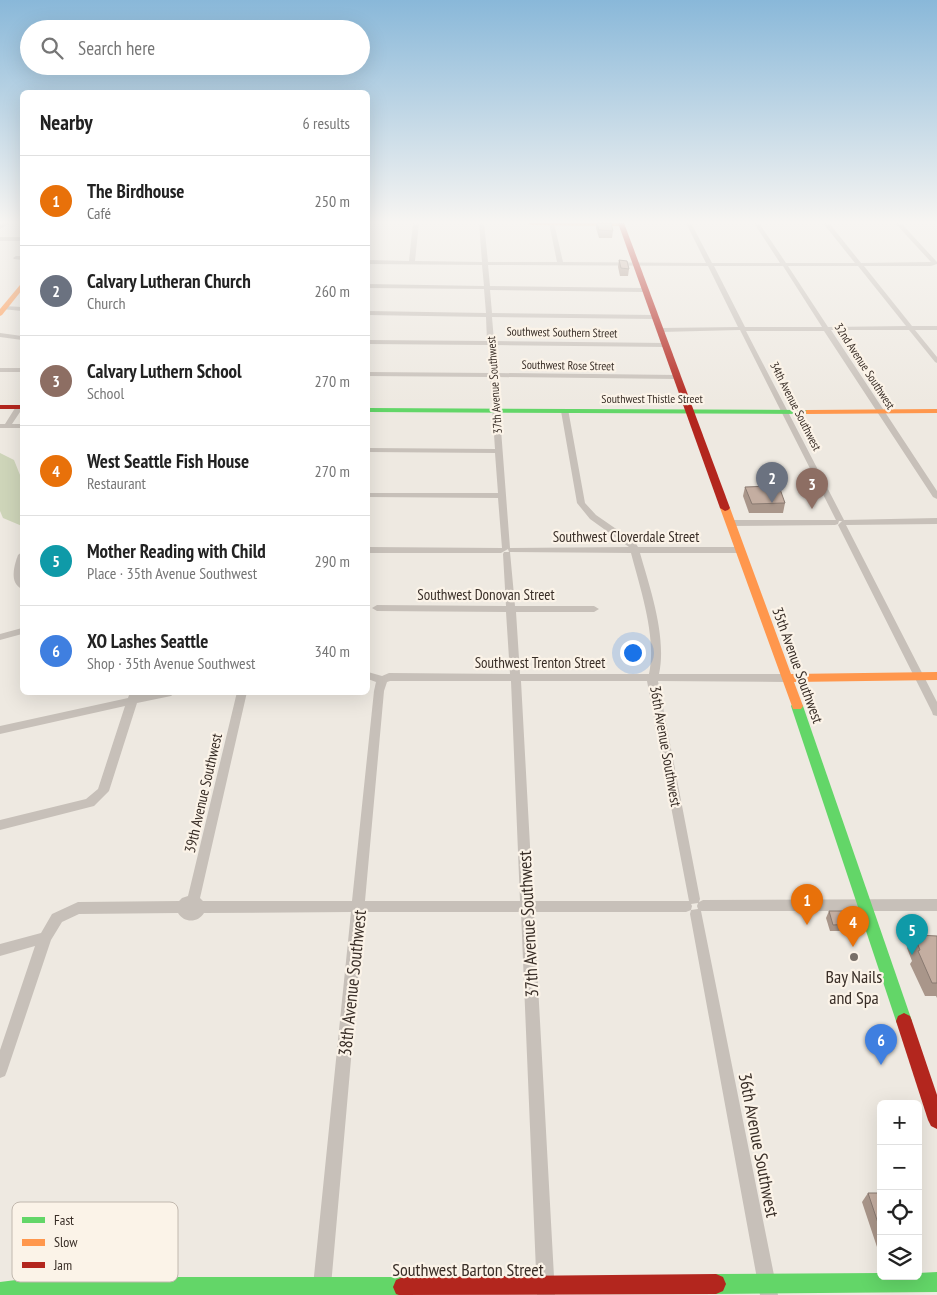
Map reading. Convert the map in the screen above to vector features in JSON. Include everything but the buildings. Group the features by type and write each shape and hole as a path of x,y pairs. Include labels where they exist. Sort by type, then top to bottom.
{"main road":[{"name":"35th Avenue Southwest","path":"642,283 678,377 787,678 866,905 937,1120"},
{"path":"2,311 20,288"},
{"path":"0,407 20,407"},
{"name":"Southwest Thistle Street","path":"370,410 690,413 937,411"},
{"name":"Southwest Trenton Street","path":"787,678 937,676"},
{"name":"Southwest Barton Street","path":"0,1292 34,1288 322,1286 486,1291 768,1290 937,1282"}],"street":[{"name":"37th Avenue Southwest","path":"487,283 515,677 546,1291"},
{"name":"34th Avenue Southwest","path":"719,283 937,712"},
{"name":"32nd Avenue Southwest","path":"797,283 937,497"},
{"path":"874,283 937,362"},
{"path":"370,286 644,290"},
{"path":"2,311 20,309"},
{"path":"370,313 655,317"},
{"path":"660,330 937,328"},
{"path":"0,336 20,338"},
{"name":"Southwest Southern Street","path":"370,342 666,345"},
{"path":"0,370 20,370"},
{"name":"Southwest Rose Street","path":"370,374 678,377"},
{"path":"4,426 20,408"},
{"path":"564,412 581,503 593,518 632,544 635,550"},
{"path":"4,426 20,426"},
{"path":"370,450 498,451"},
{"path":"370,494 502,496"},
{"path":"730,523 937,520"},
{"name":"Southwest Cloverdale Street","path":"370,550 740,550"},
{"name":"36th Avenue Southwest","path":"635,550 651,615 657,670 652,684 768,1290"},
{"path":"20,562 17,573 20,581"},
{"name":"Southwest Donovan Street","path":"377,608 594,609"},
{"path":"0,637 20,632"},
{"path":"370,676 382,680"},
{"name":"Southwest Trenton Street","path":"382,680 389,677 787,678"},
{"name":"38th Avenue Southwest","path":"322,1286 379,691 382,680"},
{"name":"39th Avenue Southwest","path":"192,905 241,695"},
{"path":"0,730 133,696"},
{"path":"0,825 80,806 96,799 103,791 133,696"},
{"path":"0,1071 45,938 57,918 78,908 192,905 695,907 937,905"},
{"path":"0,950 45,938"}],"green space":[{"path":"0,453 14,460 20,475 20,525 3,518 0,511"}],"traffic: fast":[{"path":"370,410 807,412"},
{"path":"797,706 904,1021"},
{"path":"716,1284 937,1282"},
{"path":"0,1292 24,1289 103,1287 403,1287"}],"traffic: slow":[{"path":"0,314 20,289"},
{"path":"807,412 937,411"},
{"path":"725,508 797,706"},
{"path":"787,678 937,676"}],"traffic: jam":[{"path":"643,283 725,508"},
{"path":"0,407 20,407"},
{"path":"904,1021 937,1120"},
{"path":"403,1287 716,1284"}],"place":[{"name":"Calvary Lutheran Church","path":"772,503"},
{"name":"Calvary Luthern School","path":"812,509"},
{"name":"The Birdhouse","path":"807,925"},
{"name":"West Seattle Fish House","path":"853,947"},
{"name":"Mother Reading with Child","path":"912,955"},
{"name":"Bay Nails and Spa","path":"854,957"},
{"name":"XO Lashes Seattle","path":"881,1065"}]}
